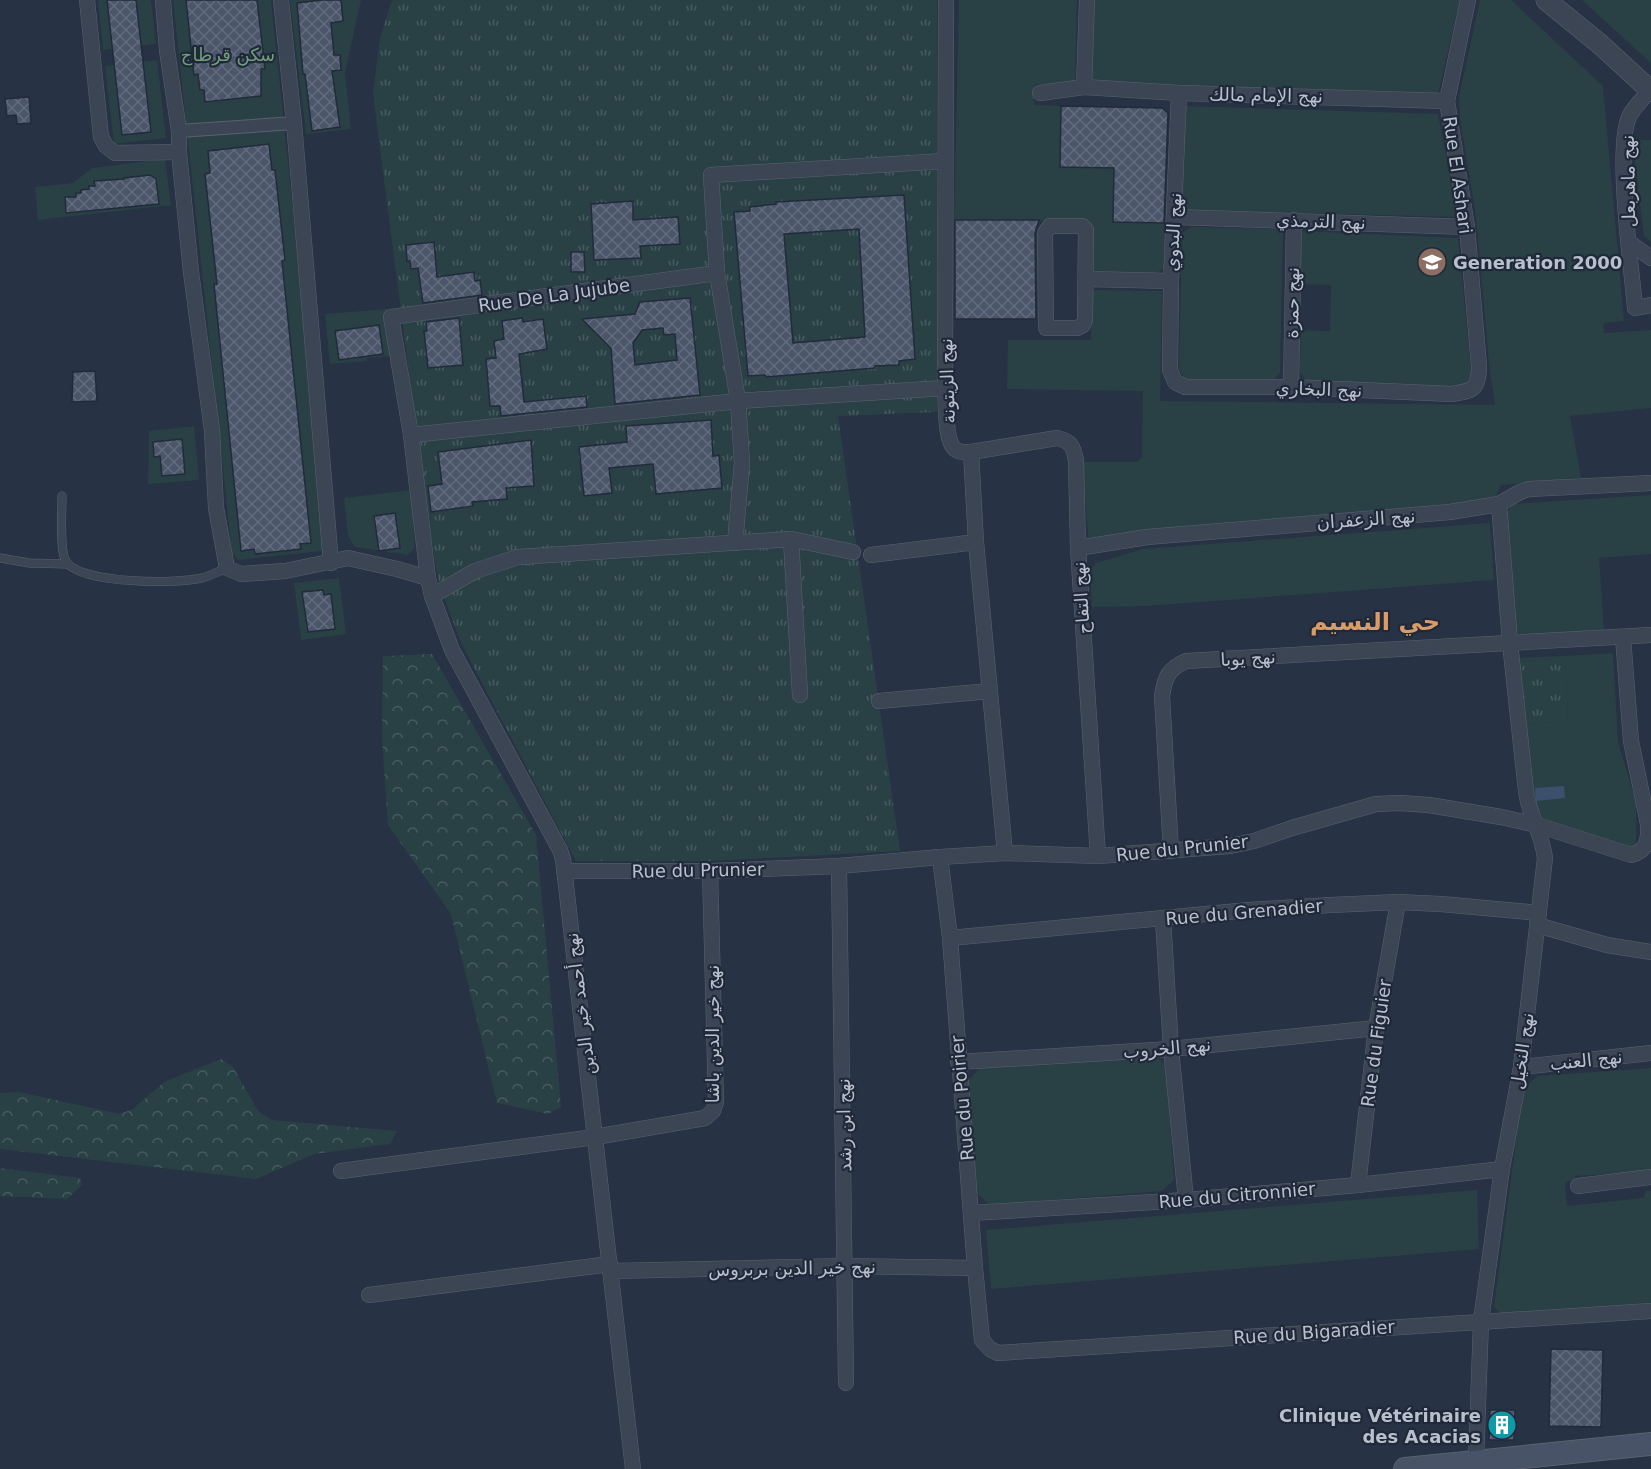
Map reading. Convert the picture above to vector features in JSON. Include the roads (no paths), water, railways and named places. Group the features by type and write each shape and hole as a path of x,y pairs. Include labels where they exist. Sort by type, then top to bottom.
{"main road":[{"path":"1405,1469 1651,1444"}],"street":[{"path":"87,0 101,137 106,146 115,153 179,152"},
{"path":"163,0 167,50 179,131 191,272 212,430 216,508 227,568 241,573 285,571 348,558 428,578"},
{"path":"281,0 294,123 331,563"},
{"name":"نهج الزيتونة","path":"946,0 945,388 949,437 952,446 959,452 971,452"},
{"path":"1084,87 1087,0"},
{"name":"Rue El Ashari","path":"1468,0 1447,101 1467,227 1479,366 1479,378 1475,386"},
{"path":"1546,0 1601,45 1650,91"},
{"name":"نهج الإمام مالك","path":"1040,93 1084,87 1179,93 1447,101"},
{"name":"نهج ماهربعل","path":"1650,91 1629,116 1624,146 1635,308 1651,305"},
{"name":"نهج البدوي","path":"1170,370 1171,281 1179,93"},
{"path":"179,131 294,123"},
{"path":"735,543 742,463 738,400 717,273 711,175 945,161"},
{"name":"نهج الترمذي","path":"1175,217 1467,227"},
{"name":"نهج حمزة","path":"1291,387 1294,220"},
{"path":"1082,226 1086,228 1086,279 1083,325 1077,328 1046,328 1045,233 1048,227 1082,226"},
{"name":"نهج ماهربعل","path":"1629,243 1651,258"},
{"name":"Rue De La Jujube","path":"391,317 717,273"},
{"path":"1086,279 1171,281"},
{"name":"نهج أحمد خير الدين","path":"391,317 411,435 432,596 452,650 560,850 633,1469"},
{"name":"نهج البخاري","path":"1170,370 1176,382 1185,387 1291,387 1452,394 1468,392 1475,386"},
{"path":"411,435 738,400 945,388"},
{"name":"نهج التفاح","path":"971,452 1047,438 1067,440 1073,447 1076,460 1078,548 1098,856"},
{"path":"971,452 976,542 1005,853"},
{"name":"نهج الزعفران","path":"1078,548 1147,537 1395,518 1499,504 1530,489 1651,483"},
{"path":"1499,504 1510,643"},
{"path":"790,539 800,695"},
{"path":"432,596 475,571 518,557 790,539 853,552"},
{"path":"871,555 976,542"},
{"name":"نهج يوبا","path":"1171,850 1162,696 1165,680 1173,667 1186,661 1651,635"},
{"name":"Rue du Prunier","path":"564,871 710,871 839,866 1005,853 1098,856 1230,846 1377,804 1400,803 1461,809 1537,825 1631,855 1640,853 1646,846 1648,824 1631,741 1623,637"},
{"name":"نهج النخيل","path":"1476,1461 1481,1321 1502,1169 1521,1067 1545,858 1537,825 1528,808 1510,643"},
{"path":"879,701 990,691"},
{"name":"Rue du Poirier","path":"940,857 950,938 958,1062 982,1340"},
{"name":"نهج ابن رشد","path":"839,866 846,1383"},
{"name":"نهج خير الدين باشا","path":"595,1137 698,1121 713,1111 716,1102 710,871"},
{"name":"Rue du Grenadier","path":"950,938 1162,920 1249,910 1398,902 1461,905 1538,919 1607,945 1651,952"},
{"name":"Rue du Figuier","path":"1358,1185 1376,1028 1398,902"},
{"path":"1162,920 1171,1049 1186,1200"},
{"name":"نهج الخروب","path":"958,1062 1171,1049 1376,1028"},
{"name":"نهج العنب","path":"1521,1067 1651,1053"},
{"path":"341,1171 595,1137"},
{"name":"Rue du Citronnier","path":"971,1213 1186,1200 1358,1185 1502,1169"},
{"path":"1578,1186 1651,1177"},
{"name":"نهج خير الدين بربروس","path":"610,1268 846,1266 975,1268"},
{"path":"369,1295 610,1268"},
{"name":"Rue du Bigaradier","path":"982,1340 990,1349 998,1353 1651,1311"}],"lane":[{"path":"62,496 62,553 68,564"},
{"path":"0,558 29,563 68,564 81,571 109,579 146,583 202,578 227,568"}],"water":[{"path":"1564,786 1565,798 1536,801 1535,788"}],"place":[{"name":"Generation 2000","path":"1432,262"},
{"name":"Clinique Vétérinaire des Acacias","path":"1502,1425"}],"district":[{"name":"حي النسيم","path":"1375,622"}],"park label":[{"name":"سكن قرطاج","path":"228,54"}]}
